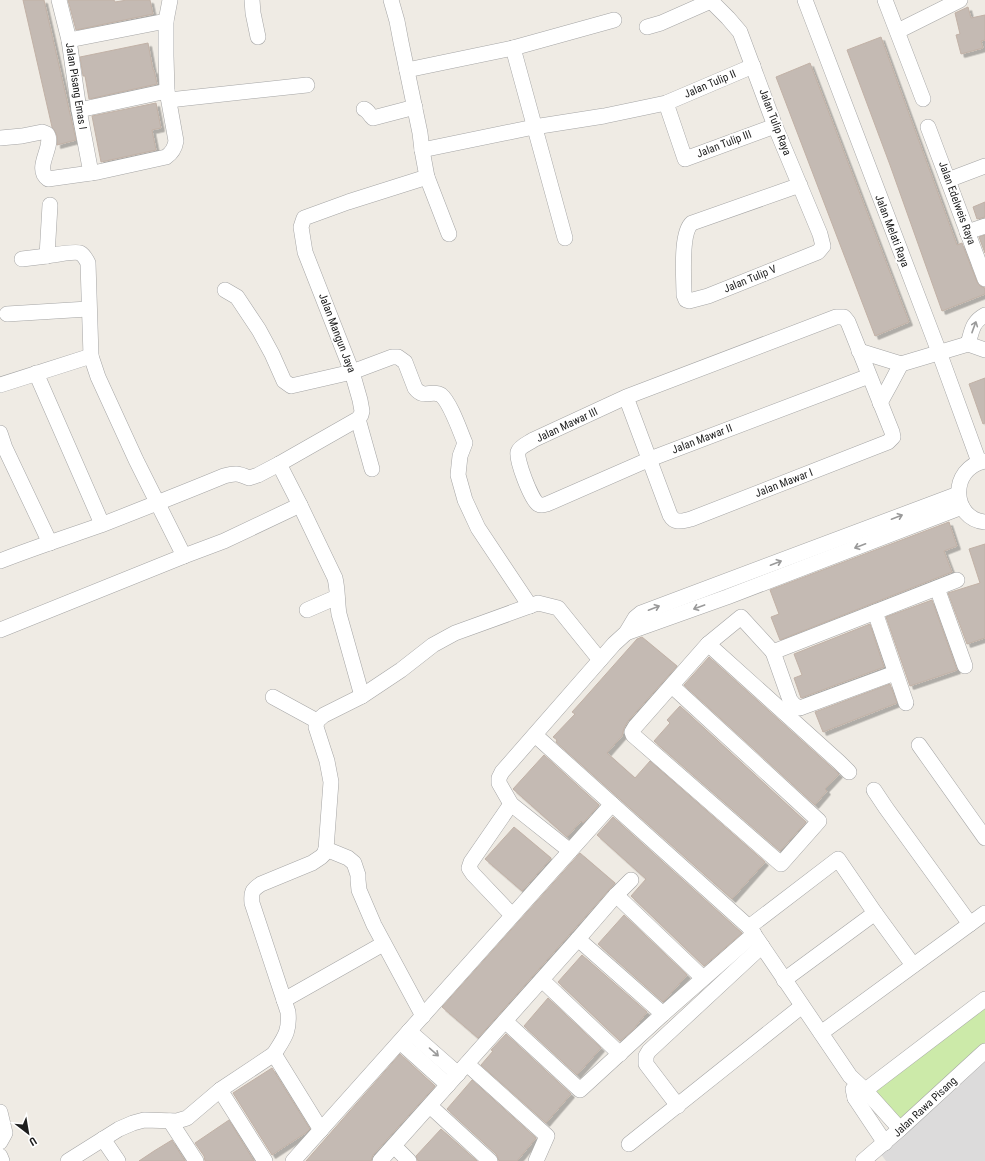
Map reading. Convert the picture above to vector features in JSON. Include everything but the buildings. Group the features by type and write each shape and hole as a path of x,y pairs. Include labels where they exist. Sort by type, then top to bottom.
{"street":[{"name":"Jalan Pisang Emas I","path":"59,0 69,40 79,110 91,173"},
{"path":"0,138 44,132 49,138 43,166 45,176 48,179 91,173 166,157 172,152 176,145 174,123 168,95 166,56 166,21 170,0"},
{"path":"252,0 258,37"},
{"path":"391,0 397,21 415,107 426,177 448,234"},
{"name":"Jalan Melati Raya","path":"805,0 982,462"},
{"path":"885,0 923,99"},
{"path":"898,31 960,0"},
{"path":"647,27 661,23 710,1"},
{"name":"Jalan Tulip Raya","path":"710,1 740,32 775,126 823,242 823,246 818,252"},
{"path":"407,70 513,48 614,20"},
{"path":"69,40 166,21"},
{"path":"513,48 565,238"},
{"name":"Jalan Tulip II","path":"422,150 534,127 604,116 666,103 753,66"},
{"path":"79,110 168,95 307,85"},
{"name":"Jalan Tulip III","path":"666,103 685,159 775,126"},
{"path":"364,108 373,118 415,107"},
{"name":"Jalan Edelweis Raya","path":"928,127 985,279"},
{"path":"948,180 985,166"},
{"name":"Jalan Mangun Jaya","path":"358,419 362,411 352,372 305,252 301,227 304,218 426,177"},
{"name":"Jalan Tulip V","path":"800,185 692,222 686,232 685,241 684,295 686,300 689,302 708,296 818,252"},
{"path":"47,256 50,205"},
{"path":"968,232 985,226"},
{"path":"22,259 78,252 86,258 88,263 88,309 91,356 98,376 130,446 184,556"},
{"path":"225,290 237,297 259,330 284,381 291,386 352,372 392,357 400,357 405,362 417,391 421,394 438,394 441,396 448,404 465,443 460,456 458,474 465,500 478,528 530,606"},
{"path":"7,314 88,309"},
{"path":"968,344 975,322 985,315"},
{"name":"Jalan Mawar III","path":"537,503 532,496 518,460 518,452 520,449 533,440 626,397 836,317 844,317 847,320 859,351"},
{"path":"859,351 901,364 968,344 985,350"},
{"name":"Jalan Mawar I","path":"650,459 672,519 681,522 691,520 892,440 893,435 859,351"},
{"path":"0,385 91,356"},
{"path":"880,403 901,364"},
{"path":"36,373 102,524"},
{"name":"Jalan Mawar II","path":"537,503 541,505 547,504 650,459 870,376"},
{"path":"626,397 650,459"},
{"path":"0,561 158,503 233,473 249,478 258,475 358,419 372,469"},
{"path":"0,433 3,449 50,543"},
{"path":"982,462 968,470 960,481 960,501 970,516 980,522 985,522"},
{"path":"279,464 332,569 338,588 337,597 339,614 362,696"},
{"path":"626,633 727,597 960,501"},
{"path":"570,851 512,804 500,783 499,778 502,772 614,644 626,633 635,618 641,613 960,501"},
{"path":"0,630 224,541 300,505"},
{"path":"773,652 957,580"},
{"path":"937,588 965,666"},
{"path":"307,610 337,597"},
{"path":"727,597 740,618 773,652 790,700 794,705 800,708 895,673"},
{"path":"68,1161 119,1129 144,1120 180,1121 187,1118 220,1090 274,1054 287,1032 289,1022 288,1012 252,903 252,892 261,884 321,858 326,849 331,782 327,761 316,727 317,721 324,715 362,696 401,670 433,645 455,633 538,603 558,608 600,660"},
{"path":"874,612 906,704"},
{"path":"672,686 819,821 781,864 632,734 635,727 708,644 740,618"},
{"path":"708,644 833,756 848,772"},
{"path":"273,697 317,721"},
{"path":"535,735 755,936 850,1076 860,1094 883,1151"},
{"path":"919,745 985,838"},
{"path":"874,790 970,924"},
{"path":"512,804 471,862 469,868 512,915"},
{"path":"293,1161 612,804"},
{"path":"326,849 348,858 354,863 360,890 374,925 423,1016"},
{"path":"505,1021 580,1090 703,978 755,936 838,859 913,965"},
{"path":"380,1161 630,880"},
{"path":"616,895 703,978"},
{"path":"784,980 875,913"},
{"path":"821,1034 985,913"},
{"path":"678,1106 646,1064 646,1056 648,1051 755,936"},
{"path":"578,939 663,1014"},
{"path":"284,1000 384,944"},
{"path":"542,980 620,1054"},
{"path":"860,1094 985,999"},
{"path":"629,1144 802,1006"},
{"path":"410,1031 458,1074"},
{"path":"400,1042 458,1074 547,1136 536,1161"},
{"name":"Jalan Rawa Pisang","path":"863,1161 883,1151 900,1129 985,1051"},
{"path":"274,1054 320,1130"},
{"path":"220,1090 265,1161"},
{"path":"860,1094 900,1129"},
{"path":"430,1106 490,1161"},
{"path":"0,1112 5,1133 0,1142"},
{"path":"170,1121 196,1161"},
{"path":"103,1139 118,1161"},
{"path":"394,1146 409,1161"},
{"path":"0,1156 2,1161"}],"shaded area":[{"path":"985,1051 985,1161 886,1161 878,1150"}],"green space":[{"path":"985,999 985,1051 900,1129 865,1090"}]}
